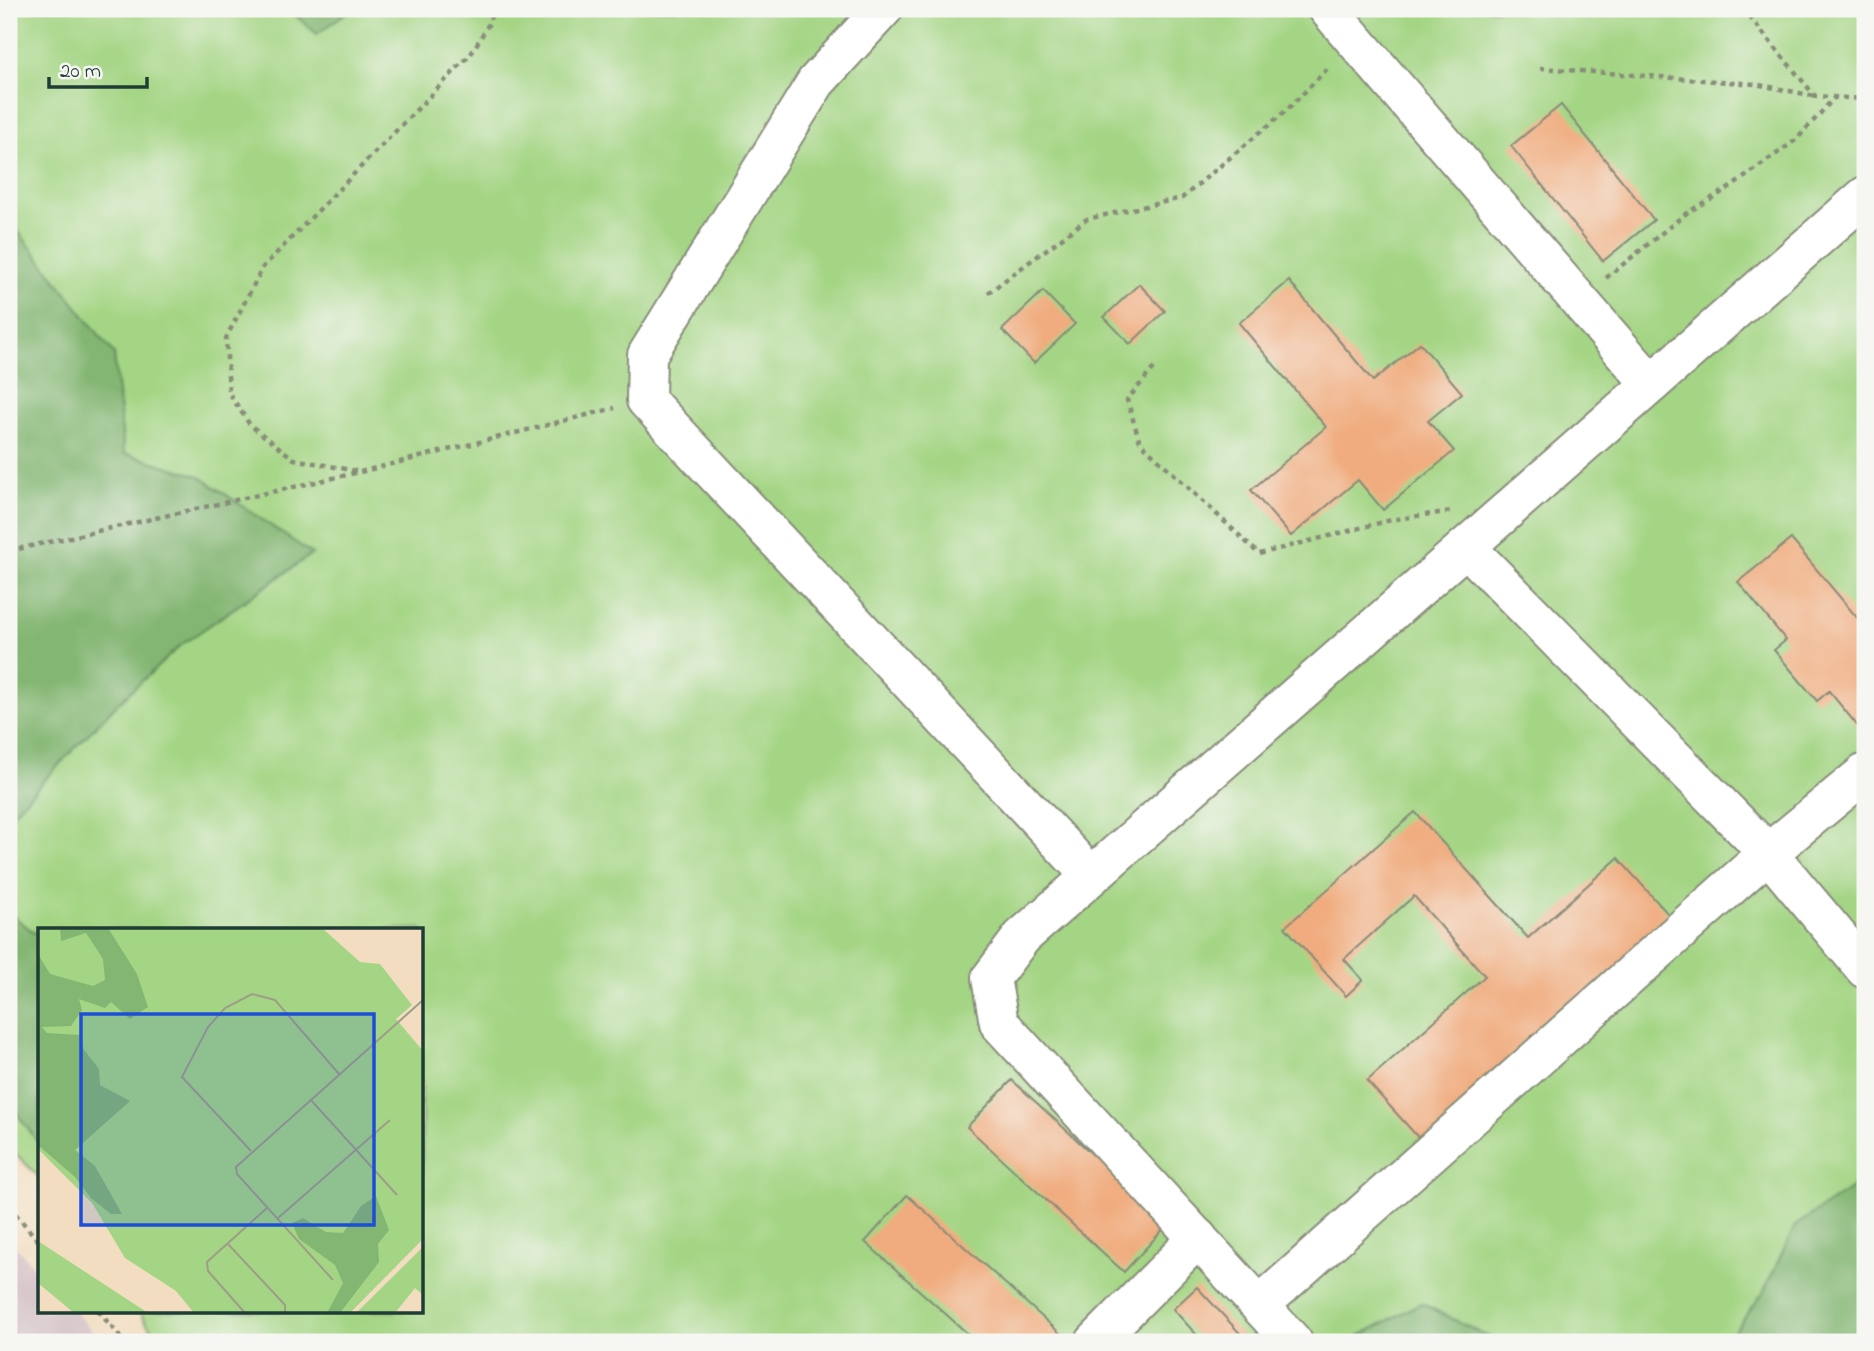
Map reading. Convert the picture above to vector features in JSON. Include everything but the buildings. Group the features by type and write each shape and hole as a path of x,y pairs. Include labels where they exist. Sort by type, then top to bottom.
{"lane":[{"path":"883,9 816,82 647,355 646,400 1091,876"},
{"path":"1328,9 1651,384"},
{"path":"1293,1342 999,1023 991,978 1022,937 1865,196"},
{"path":"1466,547 1768,853 1865,969"},
{"path":"1260,1305 1768,853 1865,772"},
{"path":"1095,1342 1198,1238"}],"path":[{"path":"490,9 491,20"},
{"path":"360,472 294,459 250,425 229,393 226,338 263,267 471,54 497,9"},
{"path":"1742,9 1815,96"},
{"path":"988,292 1087,219 1182,198 1288,109 1326,69 1370,58"},
{"path":"1540,68 1755,84 1815,96 1865,99"},
{"path":"1579,300 1688,212 1731,187 1797,138 1835,97"},
{"path":"1154,368 1127,400 1140,442 1259,555 1391,520 1464,509"},
{"path":"9,551 360,472 646,400"},
{"path":"9,1206 38,1240"},
{"path":"99,1312 125,1342"}],"shaded area":[{"path":"9,1239 38,1272 38,1312 75,1312 102,1342 9,1342"}],"green space":[{"path":"9,9 1865,9 1865,1342 159,1342 140,1312 424,1312 424,928 38,928 38,1176 9,1147"},
{"path":"288,9 351,9 317,34"},
{"path":"9,195 18,231 114,354 124,453 199,476 312,554 181,645 117,704 9,817"},
{"path":"9,913 38,935 38,1142 9,1103"},
{"path":"1865,1179 1865,1342 1726,1342 1763,1293 1795,1226"},
{"path":"1421,1303 1498,1342 1353,1342 1352,1340"}]}
